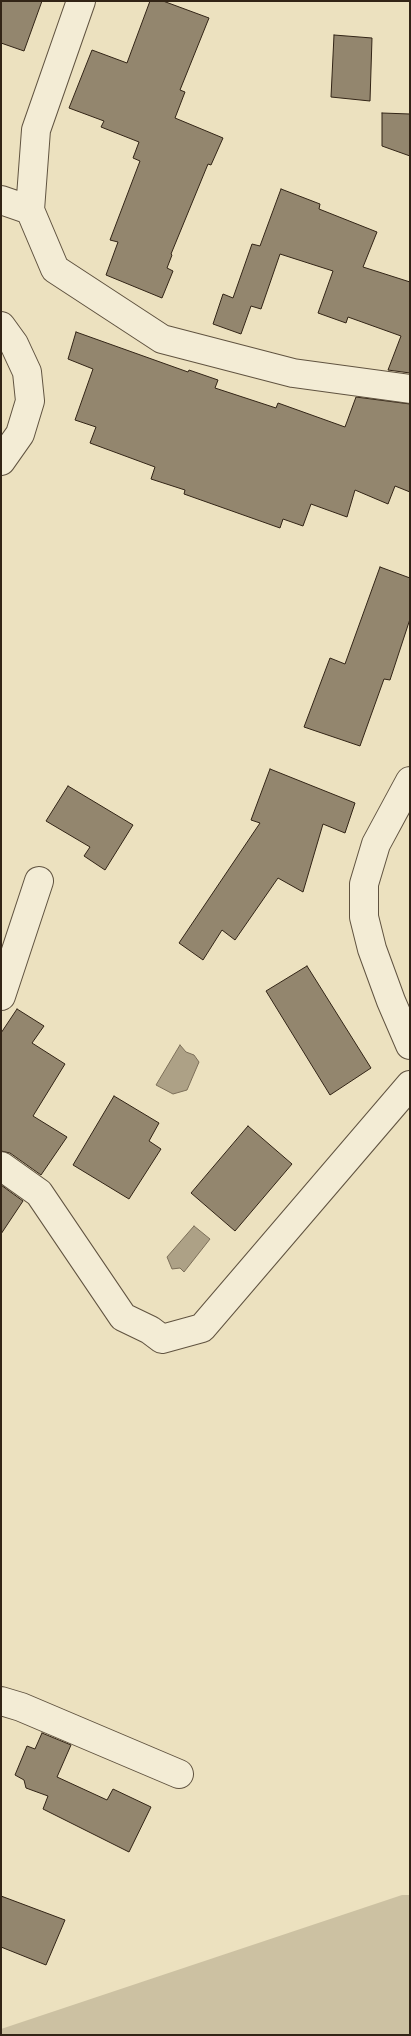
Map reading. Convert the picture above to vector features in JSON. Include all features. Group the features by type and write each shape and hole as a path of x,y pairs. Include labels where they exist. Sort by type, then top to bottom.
{"street":[{"path":"81,1 36,130 30,210 56,269 162,339 293,373 410,389"},
{"path":"1,200 30,210"},
{"path":"1,326 14,344 27,372 30,401 20,434 1,461"},
{"path":"410,781 376,844 364,884 364,917 372,949 410,1045"},
{"path":"1,996 39,881"},
{"path":"1,1166 39,1192 123,1317 150,1330 162,1339 202,1328 410,1085"},
{"path":"1,1701 21,1707 179,1774"}],"shaded area":[{"path":"180,1045 186,1052 194,1055 199,1062 187,1090 173,1094 156,1085"},
{"path":"194,1226 210,1239 184,1272 180,1268 172,1269 167,1257"},
{"path":"402,1895 410,1895 410,2035 1,2035 1,2029"}],"building":[{"path":"1,1 42,1 24,51 1,43"},
{"path":"150,1 163,1 209,18 180,90 185,92 175,118 223,138 211,165 208,164 171,254 167,268 173,271 162,298 106,275 118,242 110,240 140,161 133,158 139,142 101,127 104,121 69,108 92,50 127,63"},
{"path":"334,35 372,38 370,101 331,97"},
{"path":"382,113 410,114 410,156 382,146"},
{"path":"281,189 320,204 319,209 377,232 363,267 410,282 410,373 388,370 401,336 348,317 346,323 318,313 333,271 280,254 261,309 251,306 241,334 213,324 223,294 233,298 252,244 260,246"},
{"path":"76,332 188,372 189,370 218,380 215,388 276,408 278,403 345,427 356,397 410,404 410,492 395,486 388,504 355,490 347,517 311,504 303,526 283,519 280,528 184,494 185,490 151,479 155,467 90,443 96,427 75,420 93,369 68,359"},
{"path":"380,567 410,578 410,619 390,680 384,679 360,746 304,727 330,658 345,664"},
{"path":"270,769 355,803 345,833 323,824 303,892 278,878 235,940 222,930 203,960 179,943 260,823 251,820"},
{"path":"68,786 133,825 105,870 84,856 90,847 46,821"},
{"path":"307,966 371,1068 330,1095 266,991"},
{"path":"17,1009 44,1026 32,1043 65,1064 33,1116 67,1137 41,1175 10,1153 1,1151 1,1033"},
{"path":"114,1096 159,1123 149,1141 161,1149 129,1199 73,1165"},
{"path":"248,1126 292,1164 235,1231 191,1193"},
{"path":"1,1185 23,1201 1,1234"},
{"path":"42,1733 71,1745 57,1777 107,1800 113,1789 151,1807 129,1852 43,1809 48,1796 26,1788 24,1780 15,1775 27,1746 35,1749"},
{"path":"1,1896 65,1920 46,1965 1,1947"}]}
